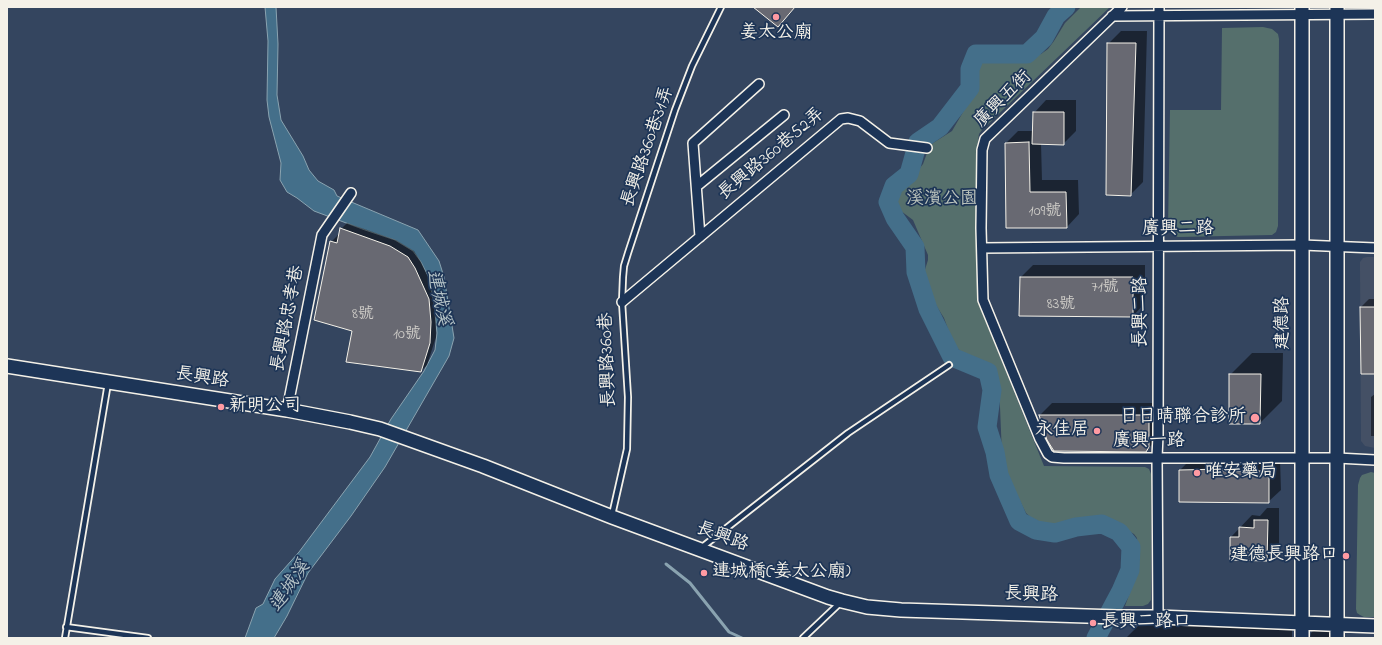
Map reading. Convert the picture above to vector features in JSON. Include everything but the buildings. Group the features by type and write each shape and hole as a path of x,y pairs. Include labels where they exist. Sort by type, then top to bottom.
{"main road":[{"name":"建德路","path":"1302,11 1302,638"},
{"path":"1337,11 1338,638"},
{"name":"長興路","path":"7,366 287,410 350,422 394,434 699,549 842,601 868,607 901,610 1158,617"},
{"path":"1158,617 1375,626"}],"street":[{"name":"廣興五街","path":"982,248 981,161 985,139 1122,7"},
{"path":"1112,16 1159,12 1337,11 1375,14"},
{"name":"長興二路","path":"1158,617 1157,457 1159,12"},
{"path":"700,237 694,143 759,84"},
{"path":"696,186 784,115"},
{"name":"長興路360巷52弄","path":"700,237 841,119 848,118 860,121 889,143 927,148"},
{"name":"長興路忠孝巷","path":"287,410 322,235 351,193"},
{"name":"長興路360巷","path":"622,302 700,237"},
{"name":"廣興二路","path":"982,248 1302,245 1375,248"},
{"name":"廣興一路","path":"982,248 983,300 1040,439 1048,454 1052,457 1337,458 1375,460"}],"lane":[{"name":"長興路360巷31弄","path":"622,302 623,277 628,253 675,110 692,66 721,7"},
{"name":"長興路360巷","path":"612,517 627,449 628,397 622,302"},
{"path":"699,549 848,433 950,365"},
{"path":"65,638 108,382"},
{"path":"803,638 842,601"},
{"path":"66,627 148,638"}],"shaded area":[{"path":"1375,257 1375,448 1365,446 1361,441 1360,262 1363,258"}],"green space":[{"name":"溪濱公園","path":"1081,7 1110,7 979,134 976,155 977,300 1044,466 1145,467 1149,469 1151,474 1151,600 1148,604 1143,606 1125,606 1136,576 1137,569 1137,538 1134,534 1114,523 1099,518 1080,520 1064,528 1050,528 1040,526 1026,513 1006,472 1002,455 999,383 997,373 987,364 970,360 954,345 944,318 923,284 922,279 928,260 928,255 913,220 895,206 896,199 923,164 930,145 952,131 973,95 976,81 975,64 977,61 994,58 1022,59 1041,54 1048,49 1065,23"},
{"path":"1263,27 1272,29 1278,34 1279,39 1278,226 1276,232 1272,235 1178,237 1171,234 1168,228 1170,110 1221,110 1222,28"},
{"path":"1371,472 1375,473 1375,617 1364,617 1357,613 1356,609 1358,485 1362,475"}],"water":[{"name":"連城溪","path":"265,7 276,7 278,44 277,95 281,120 303,156 309,170 318,181 334,190 337,196 418,230 439,261 444,277 454,338 449,356 385,467 351,516 308,573 287,616 274,638 245,638 256,608 263,604 275,579 299,552 370,457 391,419 424,371 435,350 437,333 434,304 429,278 421,262 413,251 395,240 314,211 287,192 280,180 281,163 269,117 267,100 268,41"}],"waterway":[{"path":"1066,7 1056,16 1044,38 1027,54 976,54 970,69 970,88 940,127 918,142 909,174 894,186 888,202 895,218 915,247 916,272 928,309 952,357 988,372 992,390 987,427 995,452 999,475 1019,521 1036,530 1055,533 1076,527 1102,524 1119,532 1131,547 1130,570 1121,591 1096,638"},
{"path":"666,564 690,583 729,632 742,638"}],"place":[{"name":"姜太公廟","path":"776,17"},
{"name":"新明公司","path":"221,407"},
{"name":"日日晴聯合診所","path":"1255,418"},
{"name":"永佳居","path":"1097,431"},
{"name":"唯安藥局","path":"1197,473"},
{"name":"建德長興路口","path":"1346,556"},
{"name":"連城橋(姜太公廟)","path":"704,573"},
{"name":"長興二路口","path":"1093,623"}]}
